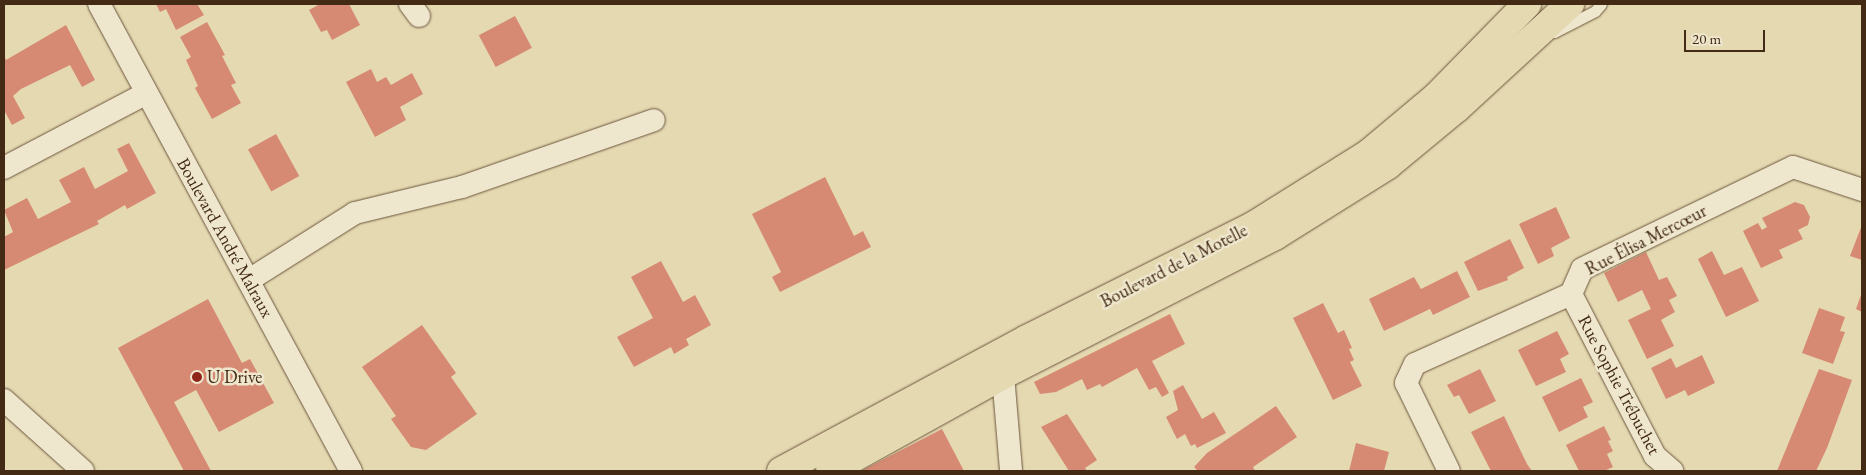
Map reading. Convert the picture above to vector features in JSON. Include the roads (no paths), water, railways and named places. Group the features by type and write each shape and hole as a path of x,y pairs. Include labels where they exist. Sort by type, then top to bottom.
{"main road":[{"name":"Boulevard de la Motelle","path":"830,471 1006,362 1253,226 1368,154 1437,96 1527,4"},
{"name":"Boulevard de la Motelle","path":"781,471 1006,362 1275,236 1396,159 1526,47 1570,4"}],"street":[{"name":"Boulevard André Malraux","path":"99,4 145,94 249,280 346,468"},
{"path":"4,168 145,94"},
{"path":"249,280 355,214 462,187 654,120"},
{"name":"Rue Élisa Mercœur","path":"1449,471 1406,382 1415,364 1571,294 1582,269 1793,166 1862,190"},
{"name":"Rue Sophie Trébuchet","path":"1571,294 1655,456 1672,471"},
{"path":"1006,362 1011,471"},
{"path":"4,400 83,471"}],"lane":[{"path":"1526,47 1595,11 1601,4"}],"place":[{"name":"U Drive","path":"197,377"}]}
